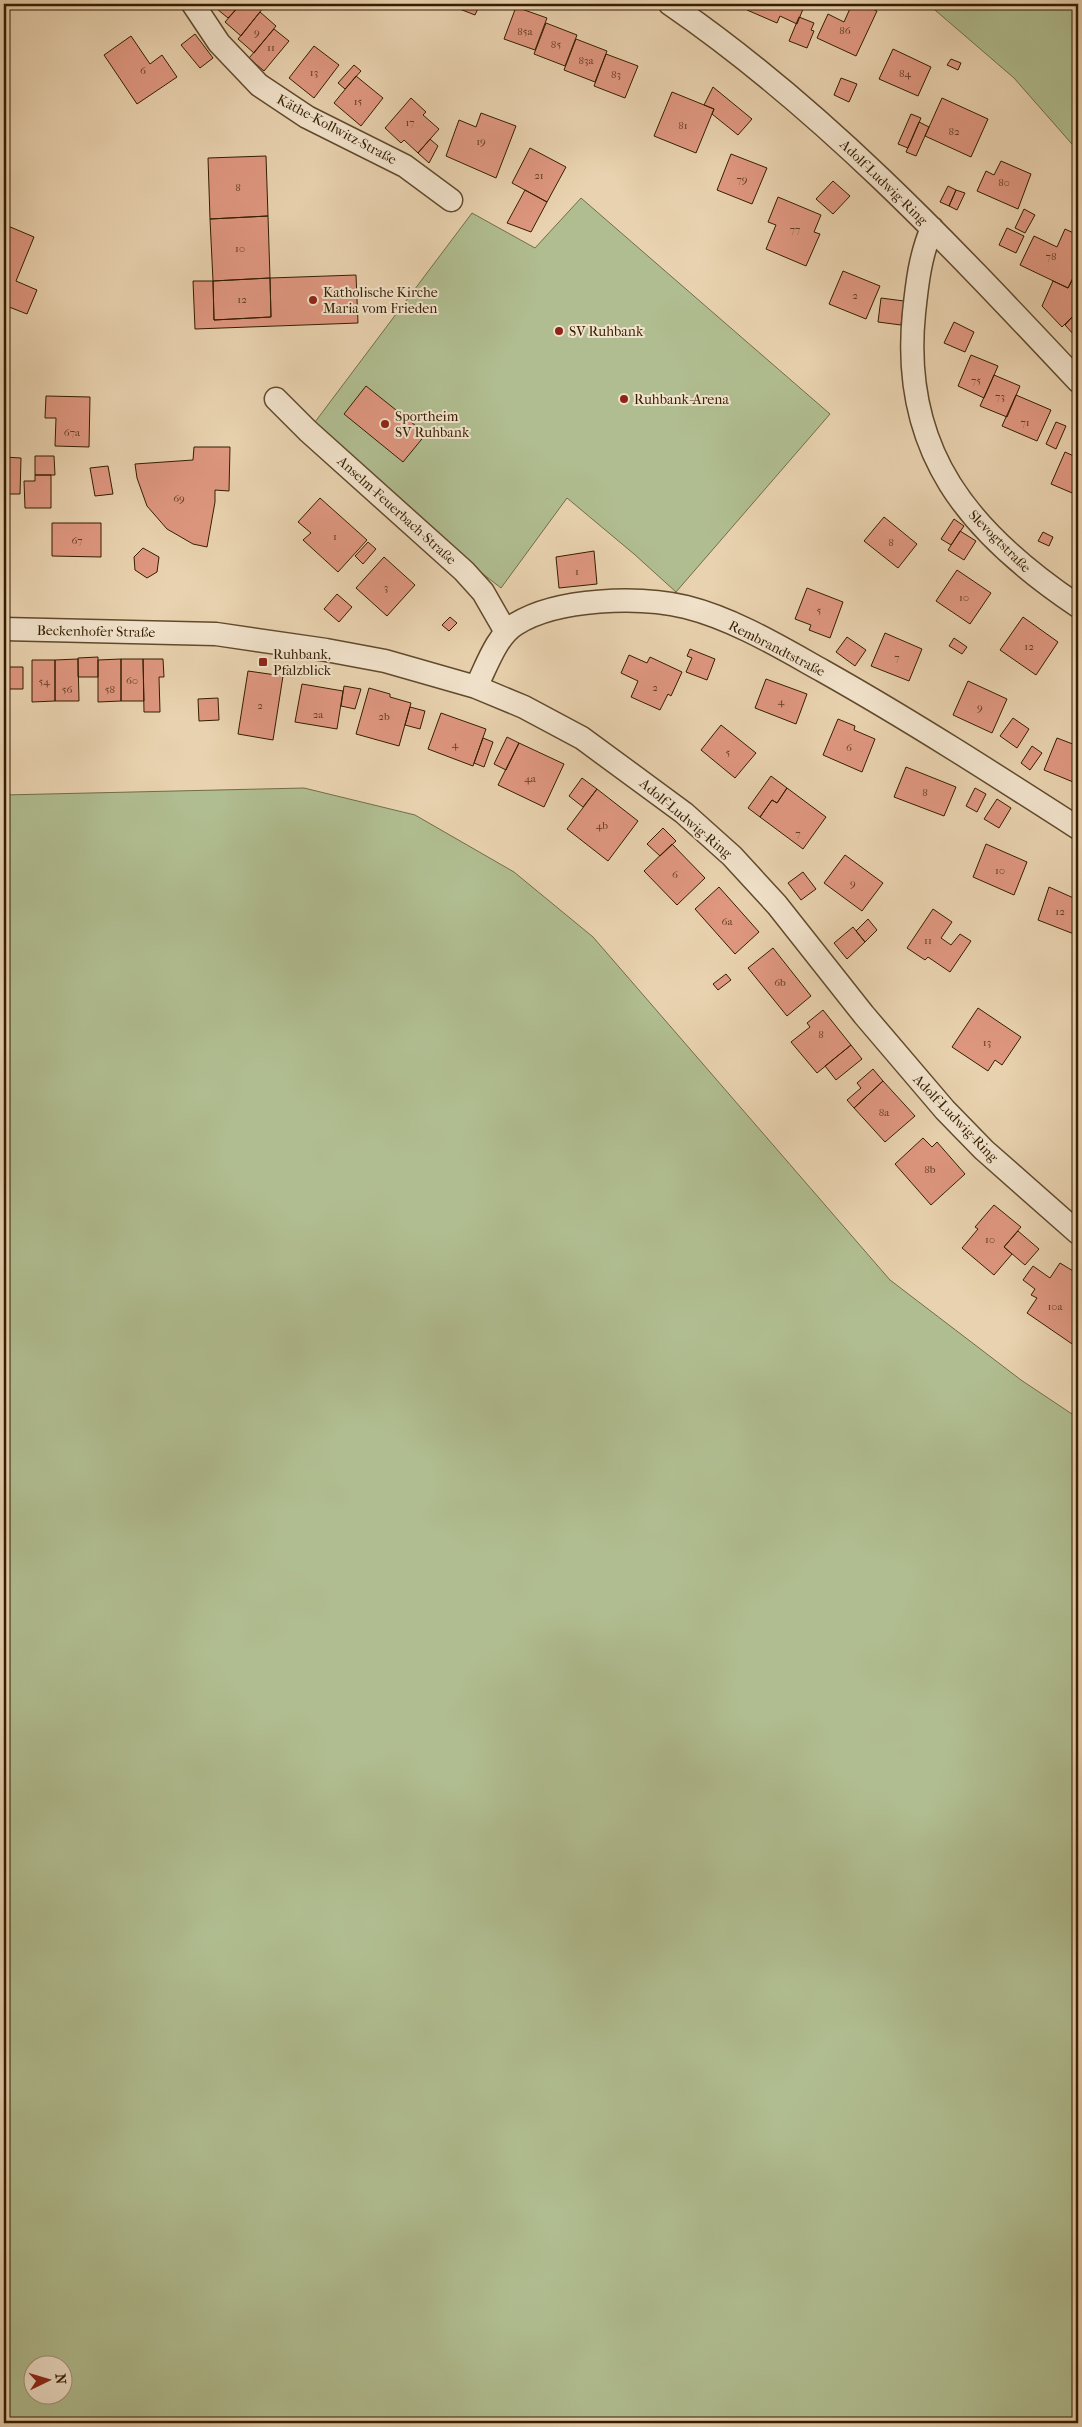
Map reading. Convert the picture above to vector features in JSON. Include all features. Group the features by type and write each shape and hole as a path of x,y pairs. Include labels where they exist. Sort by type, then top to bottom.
{"street":[{"name":"Käthe-Kollwitz-Straße","path":"194,4 219,43 259,85 307,117 405,166 451,200"},
{"name":"Adolf-Ludwig-Ring","path":"670,4 707,29 783,88 870,165 1078,381"},
{"name":"Slevogtstraße","path":"932,228 920,262 911,357 912,382 919,415 930,446 948,482 983,529 1042,582 1078,606"},
{"name":"Anselm-Feuerbach-Straße","path":"276,399 308,431 464,571 483,592 506,632"},
{"name":"Rembrandtstraße","path":"476,687 506,632 515,624 532,616 589,602 618,600 687,607 755,634 793,654 940,741 1078,828"},
{"name":"Beckenhofer Straße","path":"4,629 188,632"},
{"name":"Adolf-Ludwig-Ring","path":"188,632 266,640 385,661 476,687 524,707 582,738 684,813 732,856 777,905 864,1014 945,1110 991,1156 1078,1233"}],"green space":[{"path":"928,4 1078,4 1078,151 1014,78"},
{"name":"SV Ruhbank","path":"581,198 830,414 676,592 567,498 501,588 460,556 312,426 472,213 535,248"},
{"path":"304,788 415,815 514,872 593,937 890,1280 1021,1380 1078,1418 1078,2423 4,2423 4,795"}],"building":[{"path":"211,4 241,4 228,18"},
{"path":"241,4 258,4 263,8 241,36 225,22"},
{"path":"458,4 480,4 475,15 457,8"},
{"path":"750,4 805,4 797,24 780,16 777,23 747,10"},
{"path":"852,4 862,4 877,11 856,56 817,38 828,14 844,22"},
{"path":"516,7 547,18 535,50 504,39"},
{"path":"260,12 276,26 254,53 238,39"},
{"path":"799,17 814,23 811,30 814,31 807,48 789,41"},
{"path":"546,23 577,35 565,66 534,54"},
{"path":"274,29 289,41 264,71 249,58"},
{"path":"195,34 213,58 200,68 181,45"},
{"path":"131,36 150,64 162,55 177,77 137,104 104,55"},
{"path":"576,39 607,51 595,82 564,70"},
{"path":"314,46 339,65 314,98 289,78"},
{"path":"893,49 931,67 918,96 879,79"},
{"path":"606,54 638,66 625,98 594,86"},
{"path":"951,59 961,63 958,70 947,65"},
{"path":"354,65 361,71 345,89 338,83"},
{"path":"356,76 383,98 361,126 334,103"},
{"path":"841,78 857,84 849,102 834,95"},
{"path":"713,87 752,119 738,135 712,114 714,109 704,105"},
{"path":"672,92 714,109 696,153 654,136"},
{"path":"411,98 426,112 423,115 439,129 418,153 404,140 401,143 385,128"},
{"path":"942,98 988,119 971,157 925,136"},
{"path":"481,113 516,126 496,178 446,156 459,120 476,127"},
{"path":"911,114 921,118 908,148 898,144"},
{"path":"919,122 929,127 916,156 906,152"},
{"path":"430,139 438,146 429,163 418,153"},
{"path":"530,148 566,167 547,202 512,183"},
{"path":"731,154 767,168 752,204 717,190"},
{"path":"266,156 268,216 210,219 208,158"},
{"path":"1001,161 1031,174 1018,209 977,191 986,171 994,175"},
{"path":"833,181 850,196 833,214 816,199"},
{"path":"948,186 956,190 949,206 940,202"},
{"path":"525,190 547,202 531,232 507,223"},
{"path":"956,190 965,193 957,210 949,206"},
{"path":"778,197 821,215 814,232 820,234 806,266 766,249 776,225 768,222"},
{"path":"1024,209 1035,215 1025,233 1015,228"},
{"path":"268,216 270,278 213,281 210,219"},
{"path":"8,226 34,237 16,281 37,290 27,314 4,305 4,271 8,261 4,259 4,238"},
{"path":"1007,228 1024,236 1016,253 999,245"},
{"path":"1065,229 1078,235 1078,267 1068,288 1020,265 1034,236 1057,247"},
{"path":"843,271 880,286 866,319 829,304"},
{"path":"356,275 358,323 195,329 193,281 213,281 214,320 271,317 270,278"},
{"path":"270,278 271,317 214,320 213,281"},
{"path":"1073,279 1078,281 1073,297 1078,303 1078,311 1062,327 1042,306 1053,281 1068,288"},
{"path":"881,298 904,301 901,325 878,322"},
{"path":"1078,311 1078,332 1075,336 1065,325"},
{"path":"954,322 974,332 965,352 944,343"},
{"path":"971,355 998,366 984,398 958,386"},
{"path":"994,375 1020,386 1007,417 980,406"},
{"name":"Sportheim SV Ruhbank","path":"366,386 426,434 403,462 344,414"},
{"path":"1016,395 1051,410 1037,441 1002,426"},
{"path":"46,396 90,397 89,447 55,446 56,418 45,418"},
{"path":"1056,422 1066,426 1056,449 1046,444"},
{"path":"194,447 230,447 229,491 215,490 215,502 207,547 193,544 167,529 147,506 137,478 135,464 193,460"},
{"path":"1065,452 1078,458 1077,495 1051,484"},
{"path":"35,456 54,456 55,475 35,475"},
{"path":"4,457 21,458 20,494 4,494"},
{"path":"108,466 113,494 95,496 90,468"},
{"path":"35,475 51,475 51,508 25,508 24,481 35,481"},
{"path":"1078,492 1078,506 1074,503"},
{"path":"320,498 367,540 338,572 303,540 311,533 298,522"},
{"path":"884,517 917,544 898,568 864,541"},
{"path":"954,519 964,526 951,545 941,539"},
{"path":"52,523 101,523 101,557 52,556"},
{"path":"960,531 976,541 964,560 948,550"},
{"path":"1043,532 1053,537 1049,546 1038,541"},
{"path":"368,542 376,549 363,564 355,556"},
{"path":"143,548 159,557 157,572 147,578 135,570 134,557"},
{"path":"594,551 597,584 559,588 556,557"},
{"path":"384,557 415,585 387,616 356,588"},
{"path":"957,570 991,593 970,624 936,601"},
{"path":"807,588 843,602 830,638 809,630 811,625 795,619"},
{"path":"337,594 352,607 339,622 324,609"},
{"path":"450,617 457,623 449,631 442,625"},
{"path":"1023,617 1058,642 1036,675 1000,650"},
{"path":"885,633 922,649 909,681 871,666"},
{"path":"847,637 866,650 855,666 836,652"},
{"path":"954,638 967,647 962,654 949,646"},
{"path":"690,649 715,659 707,680 686,672 692,658 687,656"},
{"path":"629,655 647,663 650,657 682,672 671,696 668,694 660,710 631,697 638,681 621,673"},
{"path":"98,657 98,677 78,677 78,658"},
{"path":"78,659 79,701 55,701 55,660"},
{"path":"121,659 121,701 98,702 98,660"},
{"path":"121,659 143,659 144,701 121,701"},
{"path":"143,659 163,659 164,677 159,677 160,712 144,712"},
{"path":"32,660 55,660 55,701 32,702"},
{"path":"4,667 9,667 9,710 4,710"},
{"path":"9,667 23,667 23,689 9,689"},
{"path":"248,671 283,676 273,740 238,734"},
{"path":"766,679 807,694 796,724 755,708"},
{"path":"968,681 1007,699 992,733 953,715"},
{"path":"302,684 343,691 337,729 295,722"},
{"path":"344,686 361,689 355,709 341,706"},
{"path":"369,688 411,703 399,746 356,734"},
{"path":"218,698 219,720 199,721 198,699"},
{"path":"410,707 425,711 420,729 405,725"},
{"path":"441,713 486,729 473,766 428,749"},
{"path":"1013,718 1029,729 1017,748 1000,736"},
{"path":"838,719 855,726 854,730 875,739 862,772 823,755"},
{"path":"721,725 756,753 735,778 701,750"},
{"path":"507,737 519,743 506,770 494,764"},
{"path":"483,738 493,742 484,767 474,763"},
{"path":"1057,738 1078,746 1078,784 1044,770"},
{"path":"519,743 564,764 544,807 498,785"},
{"path":"1032,746 1042,753 1030,770 1021,763"},
{"path":"906,767 956,787 944,816 894,797"},
{"path":"771,776 787,788 777,803 772,800 760,817 748,808"},
{"path":"582,778 597,789 583,807 569,796"},
{"path":"787,788 826,817 803,849 760,817 772,800 777,803"},
{"path":"975,788 986,794 977,812 966,806"},
{"path":"597,789 638,821 608,861 567,829"},
{"path":"997,799 1011,808 999,828 984,819"},
{"path":"663,828 676,841 660,856 647,844"},
{"path":"672,844 705,878 677,905 644,871"},
{"path":"986,844 1027,862 1014,895 973,877"},
{"path":"845,855 883,883 862,911 824,883"},
{"path":"803,872 816,889 801,900 788,883"},
{"path":"719,887 759,932 735,954 695,909"},
{"path":"1049,887 1078,900 1078,923 1074,934 1038,920"},
{"path":"933,909 952,922 941,938 951,945 960,934 971,941 950,972 928,957 925,960 907,948"},
{"path":"868,919 877,930 865,942 856,931"},
{"path":"853,927 865,942 847,959 834,943"},
{"path":"773,948 811,996 787,1016 748,968"},
{"path":"726,974 731,980 718,990 713,984"},
{"path":"978,1008 1021,1037 1002,1065 995,1060 988,1071 952,1047"},
{"path":"823,1010 851,1045 817,1073 791,1042 810,1027 807,1023"},
{"path":"851,1045 862,1059 836,1080 825,1066"},
{"path":"873,1069 883,1081 854,1108 847,1100 861,1088 857,1083"},
{"path":"883,1081 915,1116 885,1142 854,1108"},
{"path":"923,1138 932,1147 937,1142 965,1174 931,1205 895,1164"},
{"path":"994,1205 1021,1227 1004,1247 1012,1254 994,1275 962,1248 978,1229 975,1227"},
{"path":"1018,1231 1039,1249 1025,1265 1004,1247"},
{"path":"1060,1263 1078,1274 1078,1348 1027,1313 1037,1298 1031,1295 1035,1289 1023,1280 1033,1266 1050,1278"}],"place":[{"name":"Katholische Kirche Maria vom Frieden","path":"313,300"},
{"name":"SV Ruhbank","path":"559,331"},
{"name":"Ruhbank-Arena","path":"624,399"},
{"name":"Sportheim SV Ruhbank","path":"385,424"},
{"name":"Ruhbank, Pfalzblick","path":"263,662"}]}
